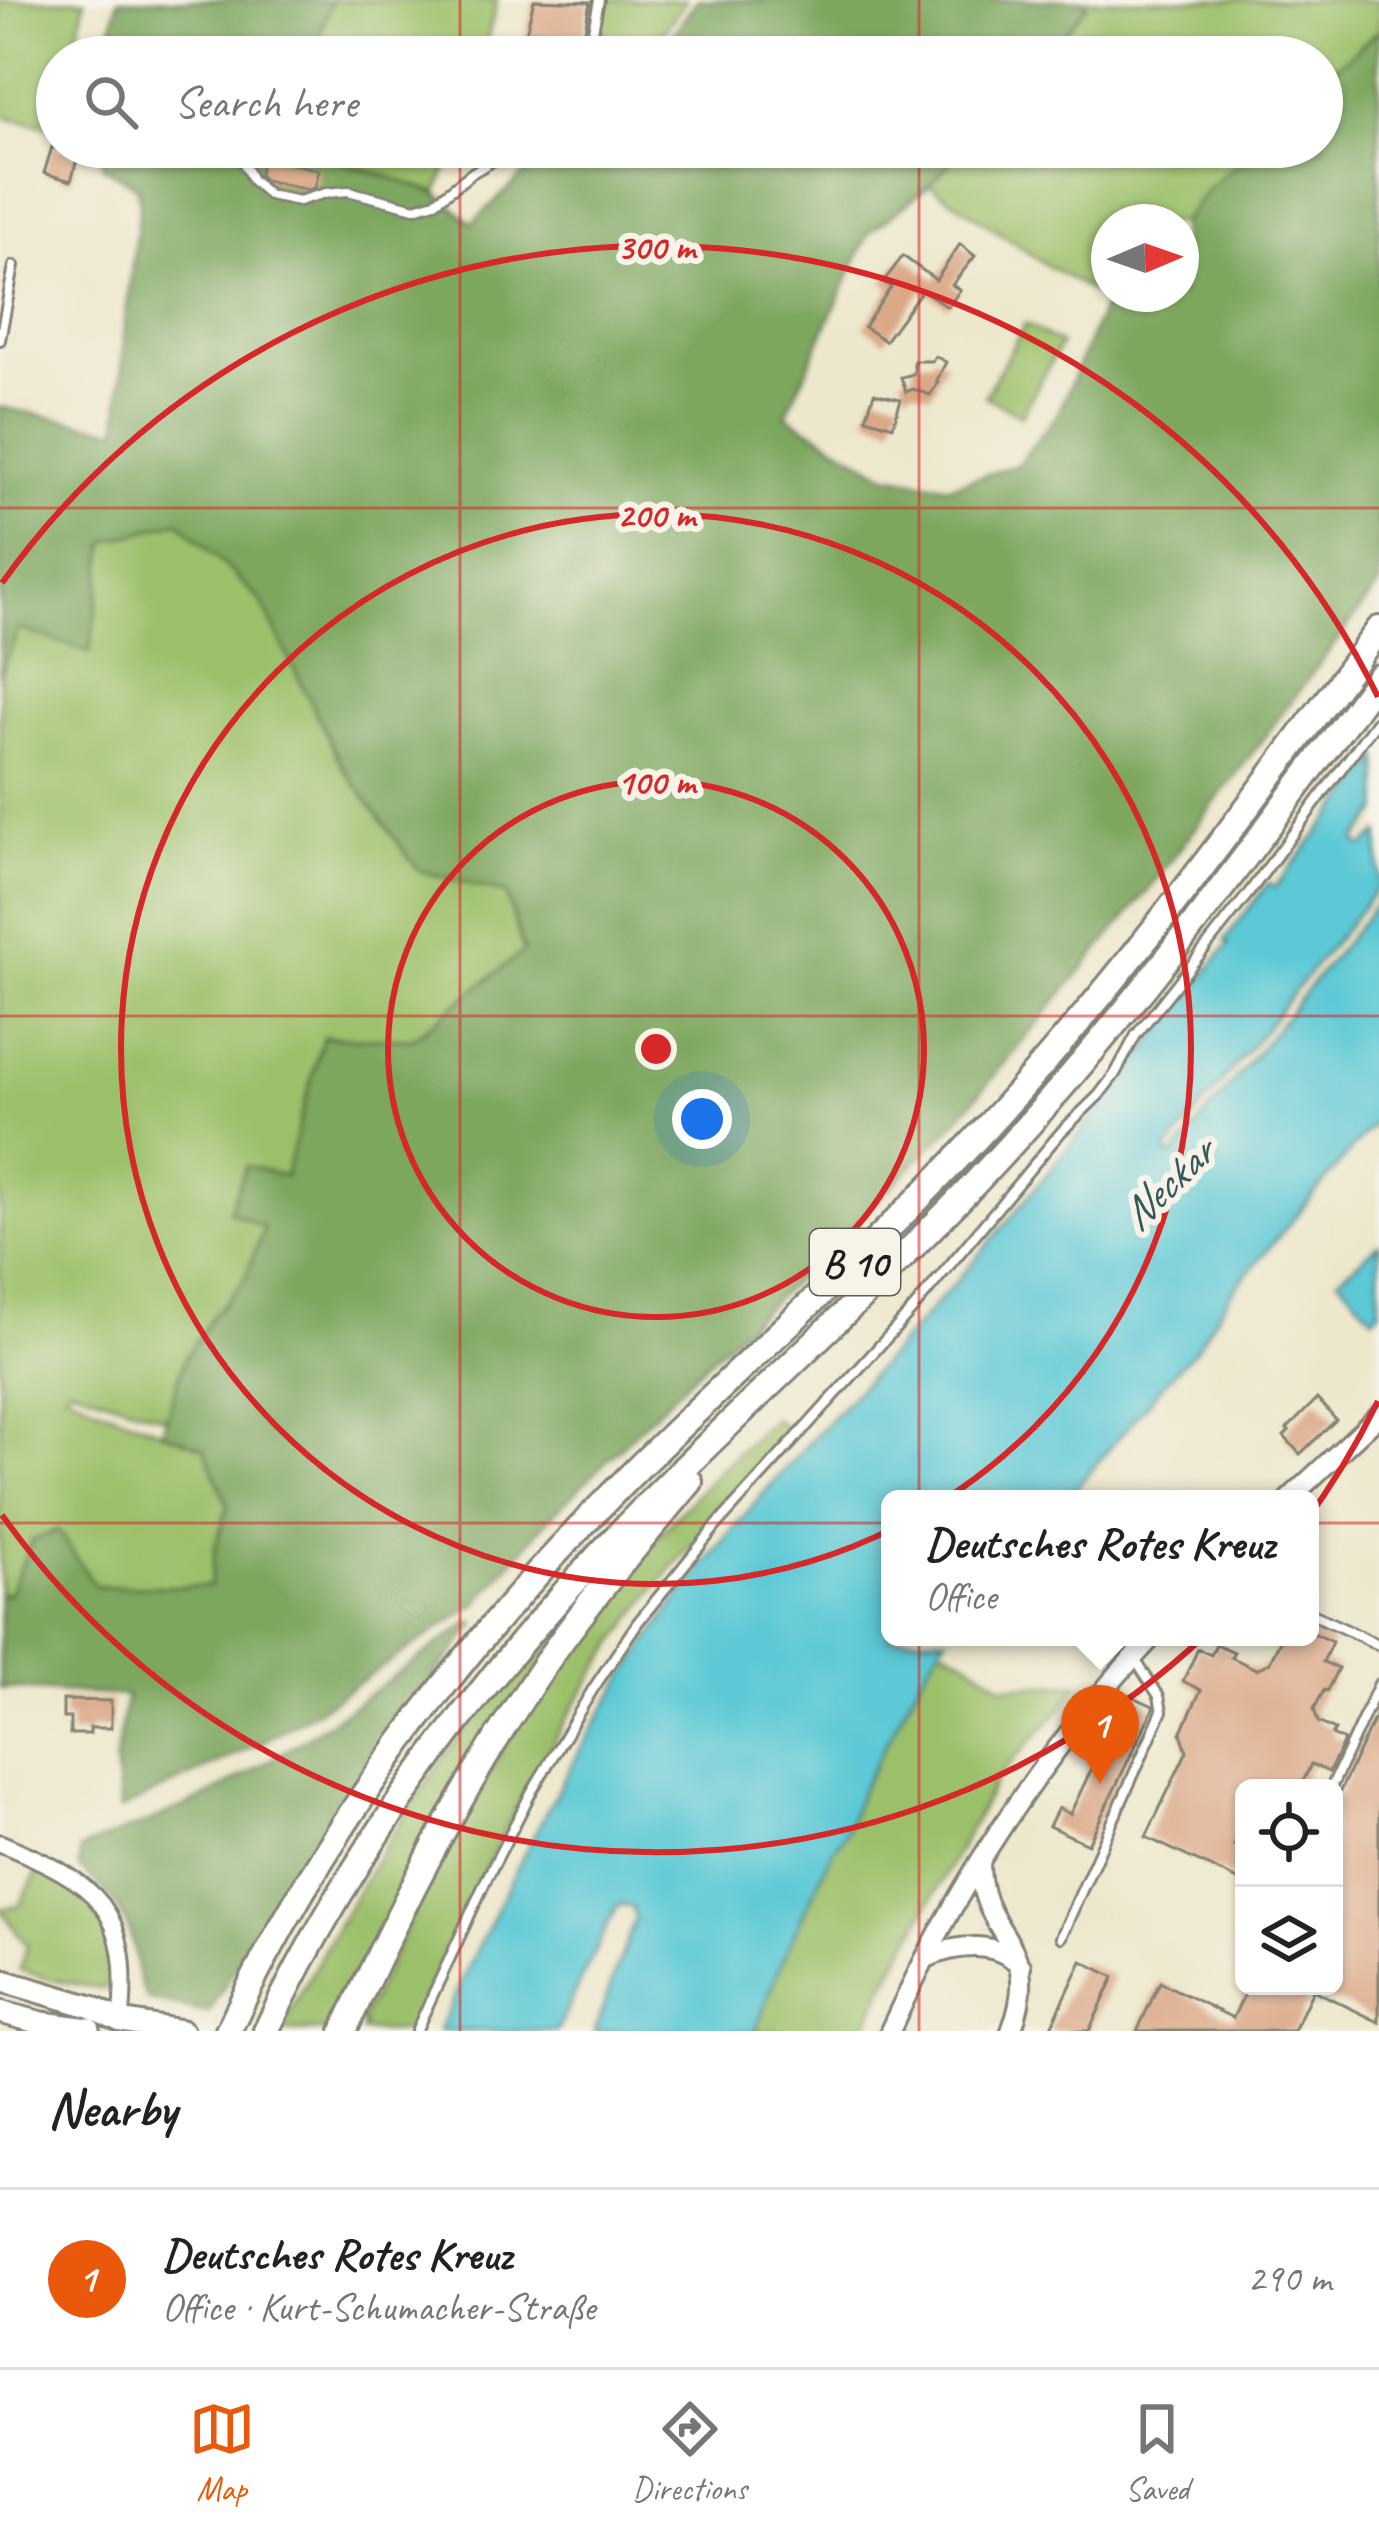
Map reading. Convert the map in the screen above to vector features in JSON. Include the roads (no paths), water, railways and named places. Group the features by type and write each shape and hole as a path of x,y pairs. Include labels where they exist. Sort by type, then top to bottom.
{"highway":[{"name":"B 10","path":"228,2031 311,1876 437,1691 575,1532 888,1231 1020,1091 1202,868 1379,628"},
{"name":"B 10","path":"266,2031 314,1939 408,1788 516,1648 647,1505 913,1247 1040,1112 1163,963 1379,676"},
{"path":"344,2031 420,1875 529,1690 607,1581 759,1396"}],"main road":[{"path":"0,1980 92,2007 121,2021 182,2031"},
{"path":"26,1990 7,2022 86,2030 121,2021"}],"street":[{"path":"1298,1490 1379,1415"},
{"path":"890,2031 980,1863 1047,1759 1143,1646"},
{"path":"0,1843 66,1874 103,1906 123,1957 121,2021"},
{"path":"980,1863 983,1898 1021,1966 1022,1997 1011,2031"},
{"path":"926,1958 980,1946 1012,1956 1021,1966"}],"lane":[{"path":"592,36 598,0"},
{"path":"246,168 268,196 298,201 348,191 415,208 441,199 480,168"},
{"path":"0,340 14,266"},
{"path":"416,2031 532,1792 638,1622 716,1525 913,1310 1061,1132 1099,1095 1136,1035 1379,718"},
{"path":"1319,1617 1379,1645"},
{"path":"1061,1937 1162,1711 1159,1696 1133,1657"},
{"path":"1335,1779 1379,1684"}],"water":[{"name":"Neckar","path":"1379,758 1379,811 1357,839 1364,847 1379,833 1379,886 1166,1152 1174,1155 1379,900 1379,1117 1231,1293 1195,1350 1075,1490 881,1490 881,1646 941,1646 861,1790 787,1949 755,2031 594,2031 635,1919 633,1907 624,1904 616,1907 557,2031 438,2031 565,1778 622,1680 689,1584 765,1492 1001,1229 1229,944 1225,940 1268,883 1275,887"},
{"path":"1379,1244 1379,1312 1373,1317 1339,1278"}],"place":[{"name":"Deutsches Rotes Kreuz","path":"1100,1784"}]}
